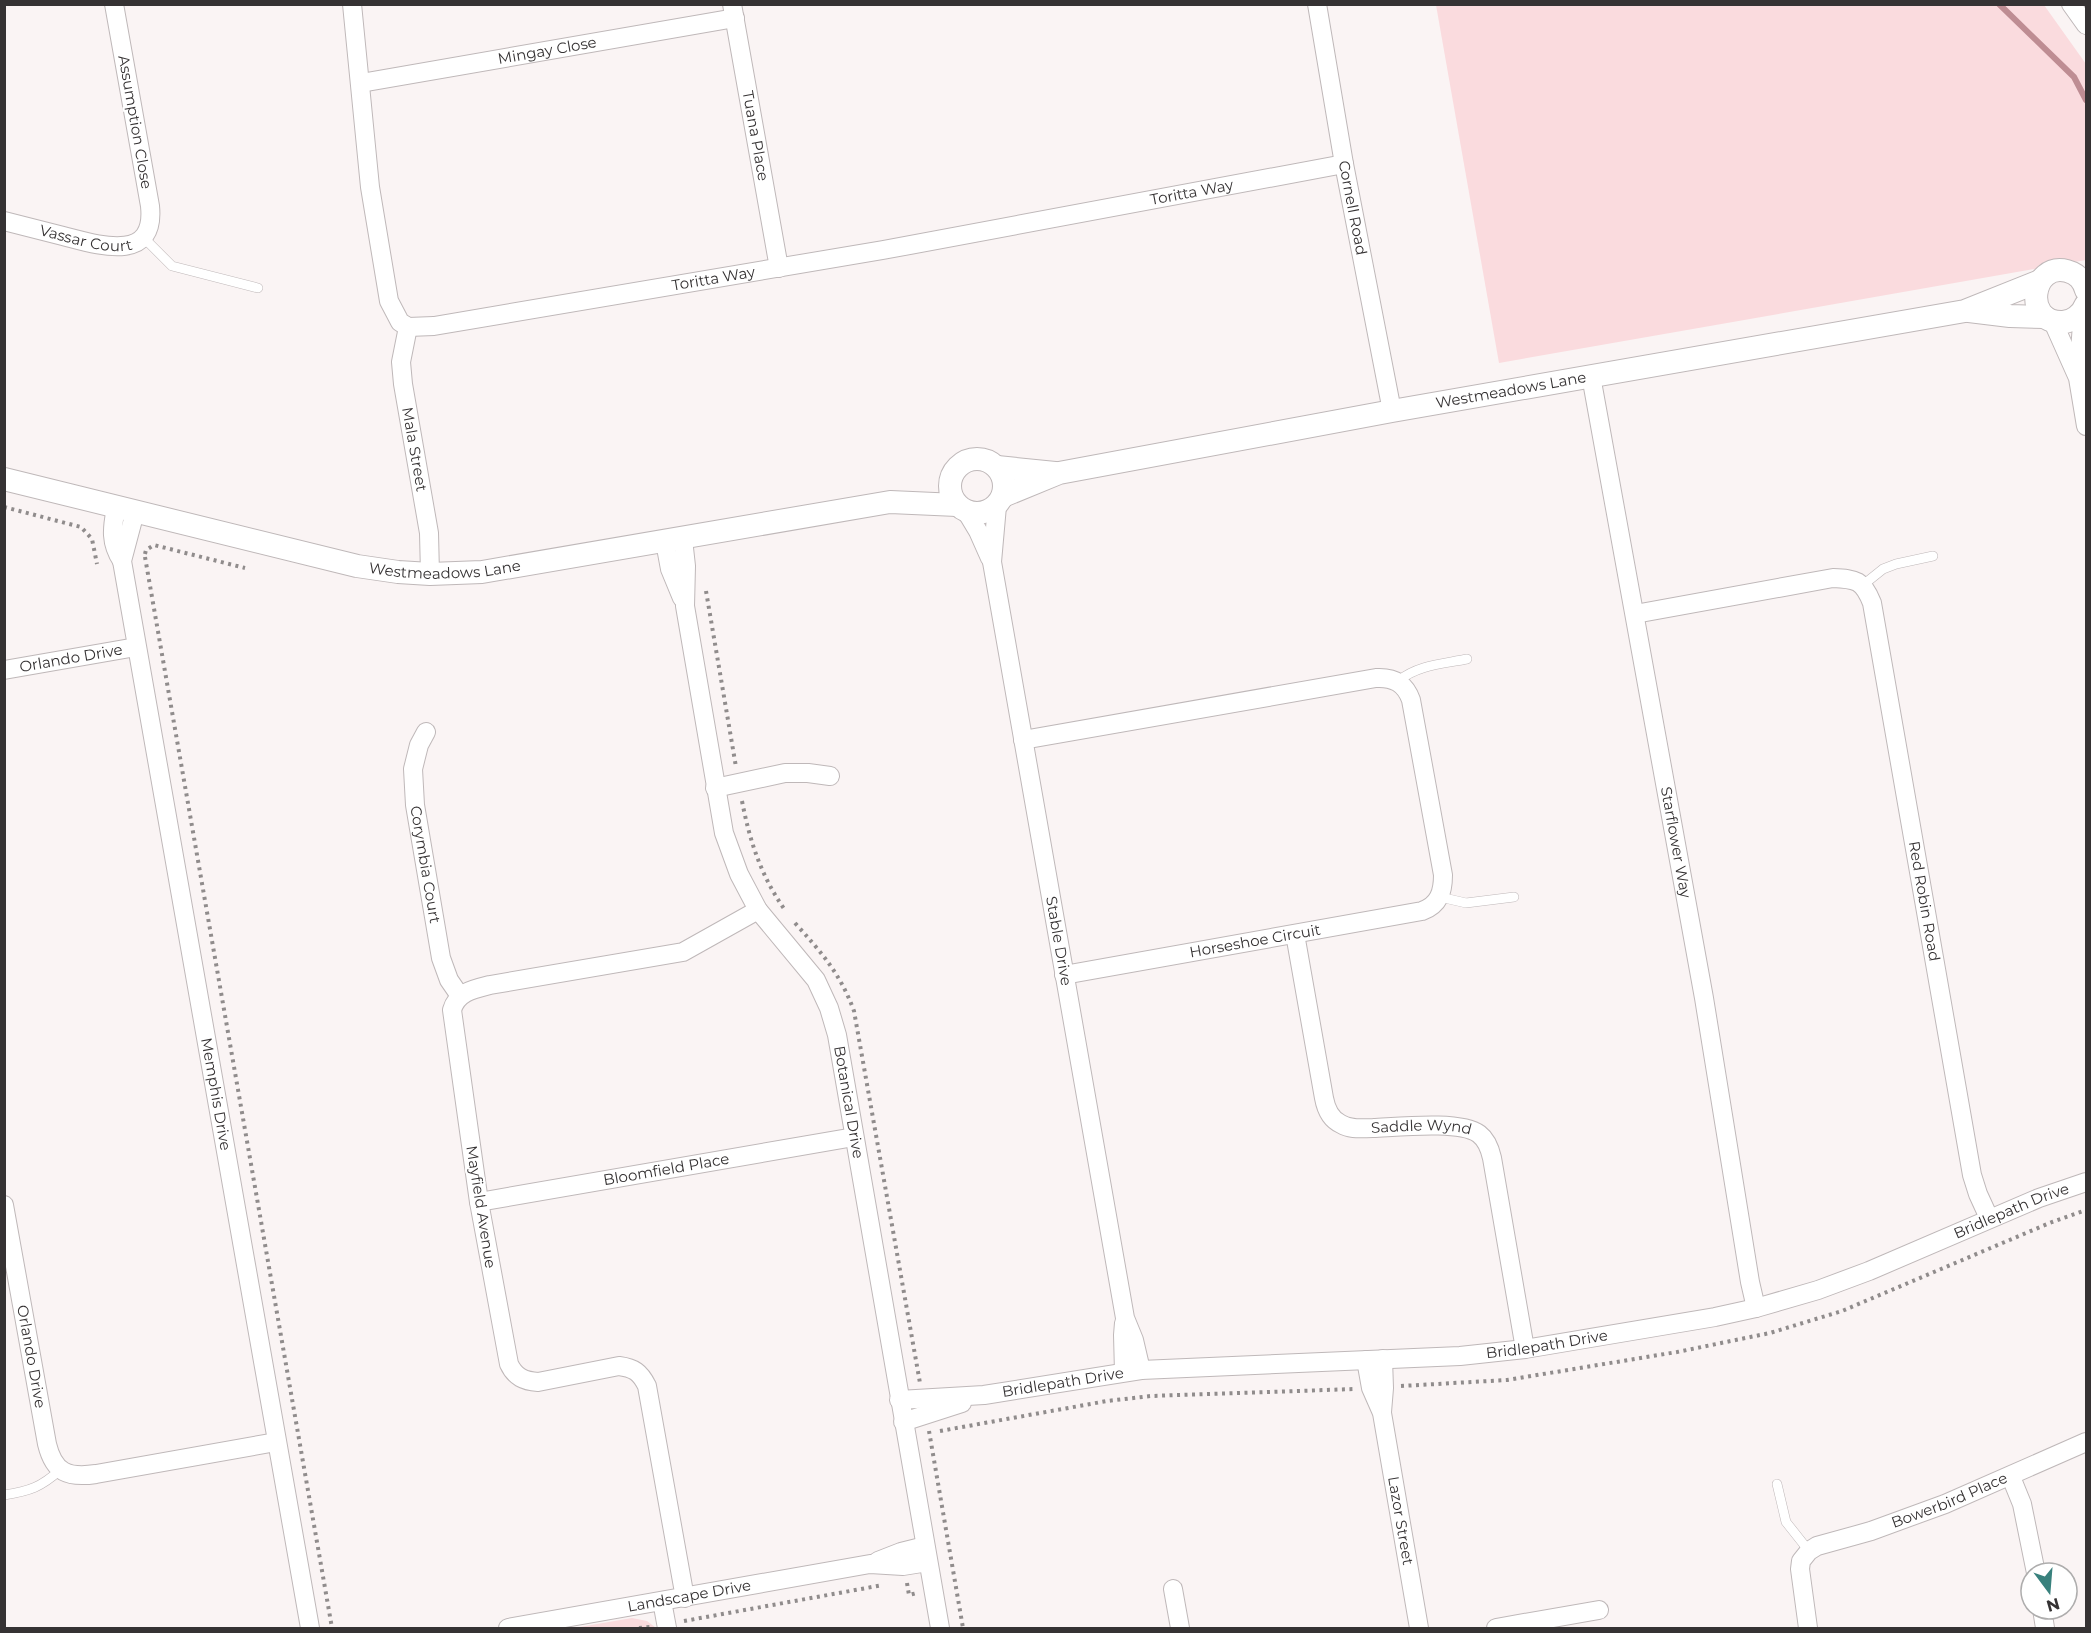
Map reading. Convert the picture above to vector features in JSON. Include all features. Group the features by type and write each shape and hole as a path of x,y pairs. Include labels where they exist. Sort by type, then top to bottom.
{"street":[{"name":"Assumption Close","path":"114,4 150,206 150,226 143,237"},
{"path":"352,4 370,187 389,301 400,322 408,327"},
{"name":"Cornell Road","path":"1317,4 1344,164 1392,411"},
{"path":"2071,4 2086,25"},
{"name":"Mingay Close","path":"361,83 734,11"},
{"name":"Tuana Place","path":"734,11 779,268"},
{"name":"Toritta Way","path":"408,327 434,326 894,248 1344,164"},
{"name":"Vassar Court","path":"4,221 115,248 124,247 143,237"},
{"path":"2064,270 2086,274"},
{"path":"2064,270 2075,273 2082,279 2086,290"},
{"name":"Westmeadows Lane","path":"1000,501 1059,473 1392,411 1965,311 2040,281 2046,274 2064,270"},
{"path":"2040,281 2035,289 2035,302 2039,311 2049,319 2078,378"},
{"path":"2085,308 2078,378 2086,426"},
{"name":"Westmeadows Lane","path":"1965,311 2064,322 2073,320 2085,308"},
{"name":"Mala Street","path":"408,327 401,362 429,533 430,574"},
{"name":"Starflower Way","path":"1591,376 1704,998 1756,1308"},
{"path":"974,459 990,462 997,467 1004,481 1000,501 989,511 980,514 961,508 952,498 950,490 953,473 965,461 974,459"},
{"name":"Westmeadows Lane","path":"997,467 1059,473"},
{"name":"Westmeadows Lane","path":"4,479 357,567 430,574 509,568 890,502 953,473"},
{"name":"Stable Drive","path":"992,562 1000,501"},
{"name":"Westmeadows Lane","path":"890,502 961,508"},
{"name":"Stable Drive","path":"961,508 978,531 992,562 1125,1318 1122,1335 1132,1371"},
{"name":"Memphis Drive","path":"125,510 122,561 136,647 310,1629"},
{"name":"Botanical Drive","path":"674,540 686,566 685,606 724,833 739,874 758,910 816,981 829,1008 837,1035 940,1629"},
{"path":"1635,614 1833,578 1852,579 1863,585"},
{"name":"Red Robin Road","path":"1863,585 1872,603 1972,1176 1989,1218"},
{"name":"Orlando Drive","path":"4,670 136,647"},
{"path":"1023,740 1376,678 1390,678 1398,681 1407,690 1411,700 1443,875 1440,897"},
{"name":"Corymbia Court","path":"426,732 419,745 413,769 415,805 441,958 448,980 460,996"},
{"path":"715,788 785,773 830,776"},
{"name":"Horseshoe Circuit","path":"1064,975 1422,911 1434,904 1440,897"},
{"path":"460,996 490,985 683,952 758,910"},
{"name":"Saddle Wynd","path":"1295,934 1324,1098 1329,1113 1334,1119 1349,1127 1358,1128 1461,1126 1470,1129 1485,1140 1492,1158 1526,1349"},
{"name":"Mayfield Avenue","path":"460,996 453,1003 452,1022 479,1202 509,1364 512,1370 526,1381 538,1382 619,1366 632,1368 642,1376 647,1386 685,1598"},
{"name":"Bloomfield Place","path":"479,1202 854,1137"},
{"name":"Bridlepath Drive","path":"899,1400 984,1395 1132,1371 1460,1356 1526,1349 1715,1317 1818,1290 1869,1271 1989,1218 2086,1182"},
{"name":"Orlando Drive","path":"4,1205 47,1444 60,1470"},
{"name":"Lazor Street","path":"1374,1359 1384,1388 1382,1413 1419,1629"},
{"name":"Bridlepath Drive","path":"903,1422 984,1395"},
{"path":"60,1470 75,1476 90,1475 276,1442"},
{"name":"Bowerbird Place","path":"1809,1551 1817,1546 1909,1518 2011,1477 2086,1442"},
{"path":"2011,1477 2022,1504 2034,1561"},
{"path":"1808,1629 1800,1569 1809,1551"},
{"name":"Landscape Drive","path":"508,1629 870,1564 901,1552 927,1554"},
{"path":"1173,1589 1180,1629"},
{"path":"662,1601 666,1626"},
{"path":"1496,1629 1599,1610"}],"lane":[{"name":"Vassar Court","path":"143,237 172,266 258,288"},
{"path":"1863,585 1883,569 1933,556"},
{"path":"1398,681 1419,668 1467,659"},
{"path":"1440,897 1466,903 1514,897"},
{"path":"4,1495 43,1485 60,1470"},
{"path":"1778,1484 1786,1522 1809,1551"}],"path":[{"path":"4,507 81,526 92,539 97,564"},
{"path":"245,568 154,544 146,550 145,557 332,1629"},
{"path":"906,1581 909,1595 956,1586"},
{"path":"639,1629 666,1626 883,1585"}],"shaded area":[{"path":"1436,5 2044,5 2086,64 2086,260 1499,363"},
{"path":"632,1618 647,1621 656,1628 574,1628"}],"waterway":[{"path":"1999,4 2074,77 2086,100"}]}
